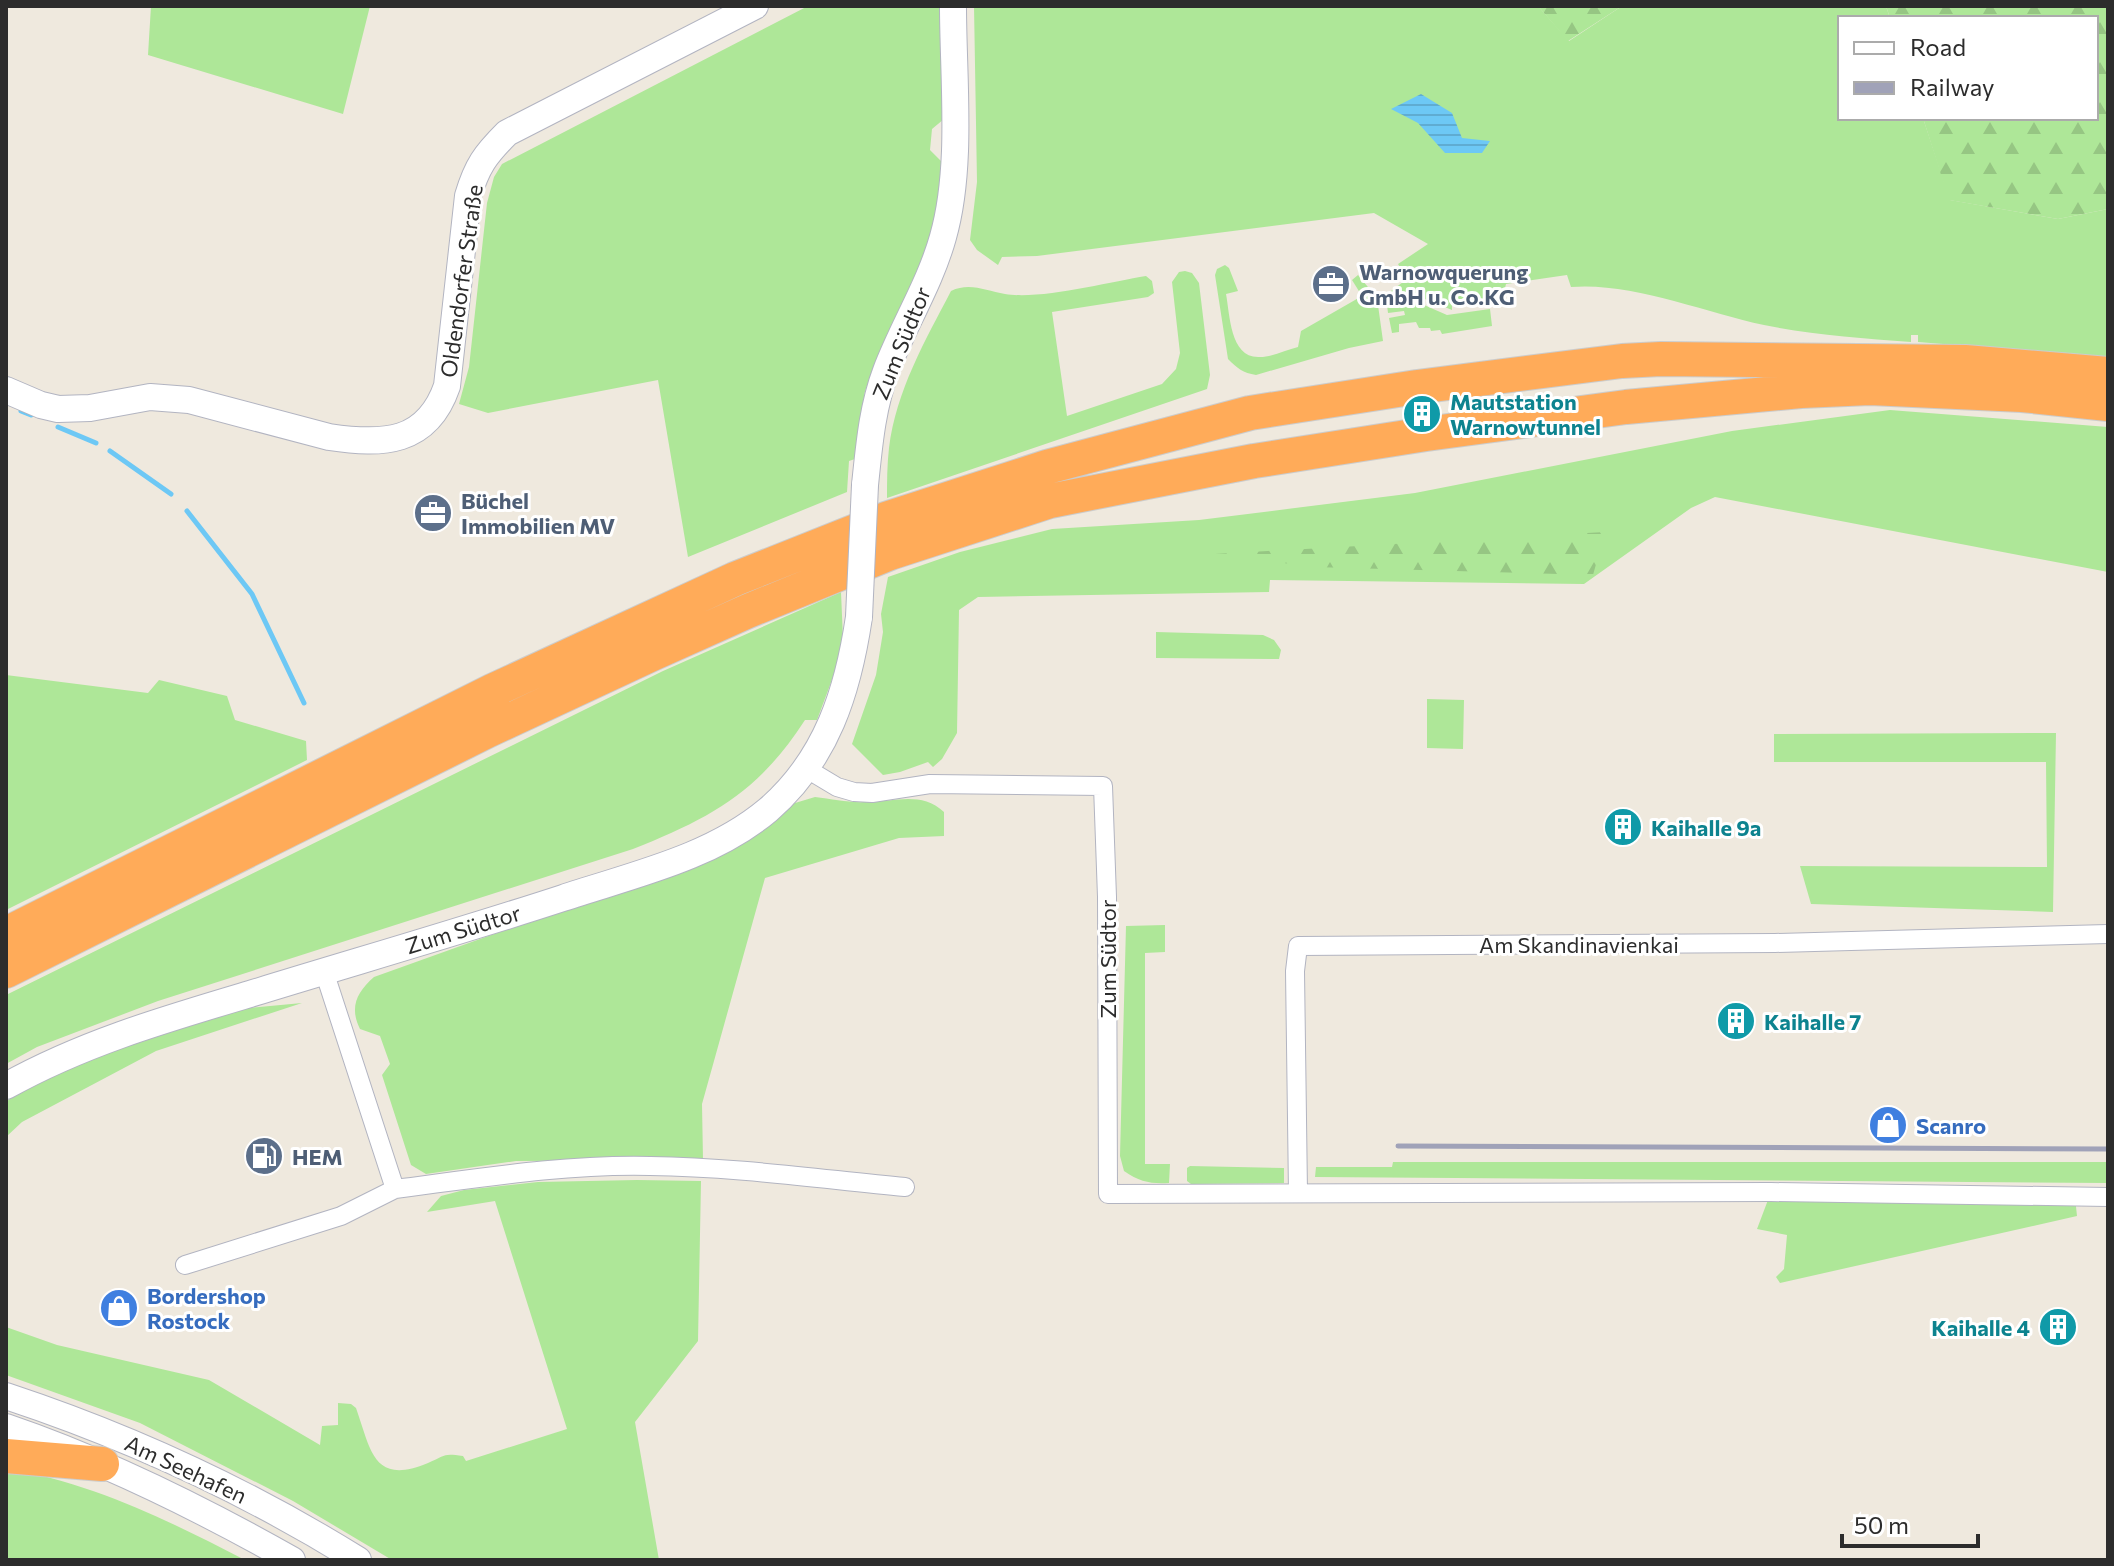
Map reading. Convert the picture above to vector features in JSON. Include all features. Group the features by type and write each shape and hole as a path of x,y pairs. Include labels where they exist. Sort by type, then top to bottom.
{"highway":[{"path":"6,934 492,691 735,579 829,540 930,505 1047,467 1225,418 1417,387 1622,361 1661,359 1965,362 2108,374"},
{"path":"6,971 489,730 666,648 890,553 1050,501 1254,461 1426,434 1626,407 1772,393 1870,388 2022,395 2108,404"},
{"path":"6,1456 102,1464"}],"street":[{"name":"Oldendorfer Straße","path":"6,390 58,409 90,408 150,397 189,400 351,441 398,438 415,431 440,406 447,386 468,196 476,169 485,155 507,133 755,6"},
{"name":"Zum Südtor","path":"6,1086 53,1061 125,1032 481,924 684,857 729,837 750,823 769,809 807,769 822,745 843,697 852,661 859,617 869,445 879,393 939,248 948,216 954,165 953,6"},
{"name":"Zum Südtor","path":"807,769 837,787 863,792 930,784 1103,786 1107,897 1108,1194 1298,1193"},
{"name":"Am Skandinavienkai","path":"1298,1193 1295,971 1298,946 1775,943 2108,934"},
{"path":"324,971 395,1189"},
{"path":"185,1265 341,1216 395,1189 553,1170 648,1166 705,1168 905,1187"},
{"path":"1298,1193 1771,1192 2108,1197"},
{"name":"Am Seehafen","path":"6,1396 142,1446 222,1483 358,1560"},
{"name":"Am Seehafen","path":"6,1427 102,1464 214,1516 292,1560"}],"green space":[{"path":"151,6 370,6 343,114 148,55"},
{"path":"808,6 944,6 944,119 932,129 930,150 941,161 939,206 925,253 865,391 855,459 849,461 847,492 688,557 658,380 488,413 459,404 469,367 487,203 494,177 502,164"},
{"path":"974,6 1538,6 1569,41 1622,6 1886,6 1889,16 1838,16 1838,120 1924,120 1950,200 2058,219 2108,209 2108,357 1918,342 1918,335 1911,335 1911,342 1800,331 1764,325 1643,293 1571,287 1567,275 1506,284 1503,296 1452,306 1452,310 1425,299 1390,299 1387,294 1407,279 1398,264 1428,244 1374,213 1037,256 1002,257 998,265 977,250 970,240 977,182"},
{"path":"1538,6 1622,6 1568,41"},
{"path":"1886,6 2108,6 2108,209 2058,219 1949,200 1924,120 2098,120 2098,16 1889,16"},
{"path":"1225,265 1238,291 1226,294 1233,334 1243,351 1250,356 1269,356 1298,347 1301,331 1362,296 1352,280 1358,275 1377,298 1383,341 1256,375 1244,371 1228,359 1215,275 1217,269"},
{"path":"1179,272 1192,273 1199,283 1210,375 1207,389 887,498 889,448 898,406 913,367 951,291 971,287 1005,294 1037,295 1146,276 1152,281 1154,293 1148,297 1052,312 1067,416 1162,384 1176,369 1180,353 1172,282"},
{"path":"1387,305 1424,305 1447,315 1490,309 1492,326 1442,334 1440,330 1419,328 1416,322 1399,324 1399,332 1392,333 1389,318 1405,315 1404,311 1388,313"},
{"path":"1890,410 2108,427 2108,572 1715,497 1691,508 1584,584 1270,580 1269,592 978,597 959,610 957,733 942,759 933,767 928,762 883,775 852,744 876,675 883,632 881,614 888,577 960,552 1052,529 1199,520 1415,493 1732,431"},
{"path":"1605,532 1593,575 1314,567 1215,554"},
{"path":"841,592 843,639 817,720 805,720 769,767 750,785 709,814 633,849 158,1001 37,1047 6,1064 6,995 663,671"},
{"path":"1156,632 1263,635 1274,640 1281,650 1279,659 1156,658"},
{"path":"6,675 148,693 159,680 227,696 235,720 306,741 307,760 6,910"},
{"path":"1427,699 1464,700 1463,749 1427,748"},
{"path":"2056,733 2053,912 1811,904 1800,866 2047,867 2046,762 1774,762 1774,734"},
{"path":"815,797 854,802 907,799 926,802 944,812 944,836 899,838 765,878 702,1104 703,1160 516,1161 426,1174 411,1165 382,1075 390,1064 380,1036 360,1029 355,1014 359,994 374,977 723,852 795,803"},
{"path":"1165,925 1165,952 1145,953 1145,1164 1170,1164 1169,1183 1146,1182 1130,1175 1124,1171 1120,1156 1126,926"},
{"path":"302,1003 156,1051 22,1122 6,1137 6,1102 107,1050 237,1009"},
{"path":"1393,1162 2108,1162 2108,1183 1315,1177 1316,1167 1392,1167"},
{"path":"1187,1168 1284,1168 1284,1183 1191,1184 1187,1181"},
{"path":"701,1181 698,1341 635,1422 659,1560 392,1560 293,1501 140,1423 6,1375 6,1327 57,1345 209,1380 320,1445 322,1426 338,1425 338,1403 351,1404 356,1408 371,1450 385,1467 410,1469 448,1455 463,1456 466,1461 567,1429 495,1201 427,1212 441,1196 464,1190 538,1182"},
{"path":"1771,1192 2075,1197 2077,1216 1780,1283 1776,1277 1784,1269 1787,1235 1757,1229"},
{"path":"6,1468 99,1493 158,1517 245,1560 6,1560"}],"water":[{"path":"1421,94 1452,113 1462,138 1490,141 1482,153 1445,153 1418,123 1391,109"}],"waterway":[{"path":"21,411 31,415"},
{"path":"58,427 96,443"},
{"path":"110,451 171,494"},
{"path":"187,511 252,594 304,703"}],"railway":[{"path":"1398,1146 2108,1149"}],"place":[{"name":"Warnowquerung GmbH u. Co.KG","path":"1331,284"},
{"name":"Mautstation Warnowtunnel","path":"1422,414"},
{"name":"Büchel Immobilien MV","path":"433,513"},
{"name":"Kaihalle 9a","path":"1623,827"},
{"name":"Kaihalle 7","path":"1736,1021"},
{"name":"Scanro","path":"1888,1125"},
{"name":"HEM","path":"264,1156"},
{"name":"Bordershop Rostock","path":"119,1308"},
{"name":"Kaihalle 4","path":"2058,1327"}]}
